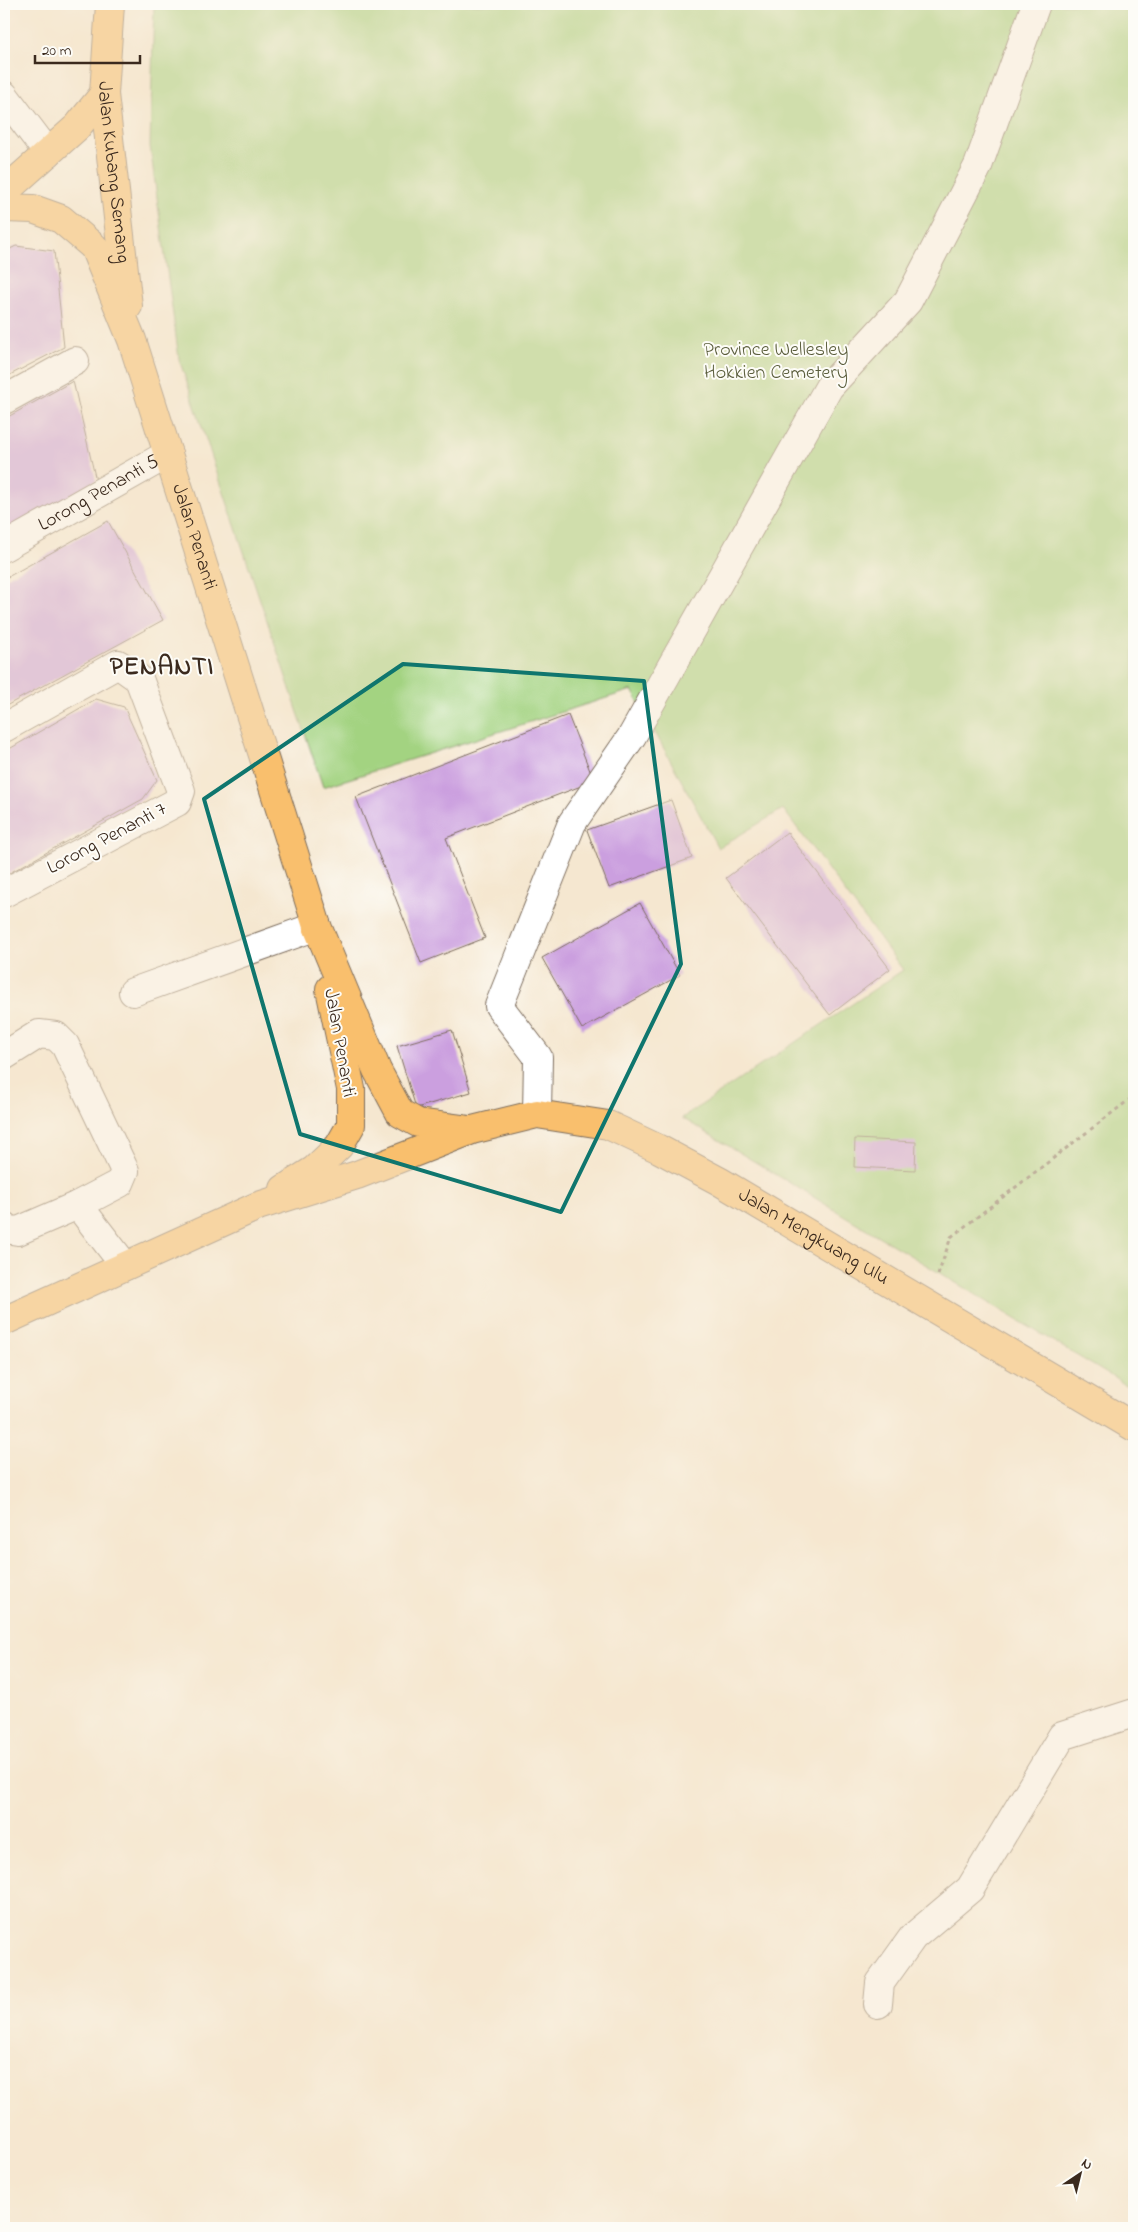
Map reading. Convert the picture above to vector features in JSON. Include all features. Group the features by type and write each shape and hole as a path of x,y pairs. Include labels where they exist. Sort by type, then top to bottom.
{"main road":[{"name":"Jalan Kubang Semang","path":"110,4 104,94 132,340"},
{"path":"4,192 77,128 104,94"},
{"name":"Jalan Penanti","path":"4,208 32,209 62,219 94,247 132,340 317,926 377,1070 400,1113 418,1123 472,1130"},
{"name":"Jalan Penanti","path":"258,1206 314,1170 339,1146 351,1125 350,1090 317,926"},
{"name":"Jalan Mengkuang Ulu","path":"472,1130 536,1114 608,1125 660,1149 719,1181 1134,1427"},
{"path":"4,1321 258,1206 357,1175 472,1130"}],"street":[{"path":"536,1114 538,1057 499,1006 572,823 632,736 829,388 908,302 978,166 1036,4"},
{"path":"4,95 48,153"},
{"path":"4,400 75,361"},
{"name":"Lorong Penanti 5","path":"4,547 168,454"},
{"name":"Lorong Penanti 7","path":"4,728 118,664 139,679 180,791 177,802 4,893"},
{"path":"133,992 317,926"},
{"path":"4,1056 40,1034 56,1036 65,1045 125,1171 120,1183 78,1205 18,1232 5,1229 4,1226"},
{"path":"78,1205 125,1266"},
{"path":"878,2004 880,1983 913,1937 970,1889 1062,1736 1134,1713"}],"path":[{"path":"928,1304 951,1237 1134,1096"}],"highlighted area":[{"path":"403,664 644,681 681,964 561,1212 300,1134 204,799"}],"green space":[{"name":"Province Wellesley Hokkien Cemetery","path":"154,4 1134,4 1134,1390 682,1118 903,970 783,809 718,848 632,690 323,787 179,359 150,146"}],"building":[{"path":"16,246 54,251 64,347 4,378 4,252"},
{"path":"73,381 96,481 4,533 4,419"},
{"path":"108,521 163,620 4,707 4,579"},
{"path":"96,699 124,707 157,780 143,799 4,876 4,752"},
{"path":"568,715 594,781 446,838 485,938 421,963 356,797"},
{"path":"671,800 692,858 609,888 587,830"},
{"path":"787,832 890,969 830,1015 726,878"},
{"path":"640,903 680,975 582,1029 542,958"},
{"path":"452,1030 471,1092 416,1108 397,1046"},
{"path":"855,1139 916,1142 915,1170 854,1167"}],"district":[{"name":"PENANTI","path":"162,668"}]}
